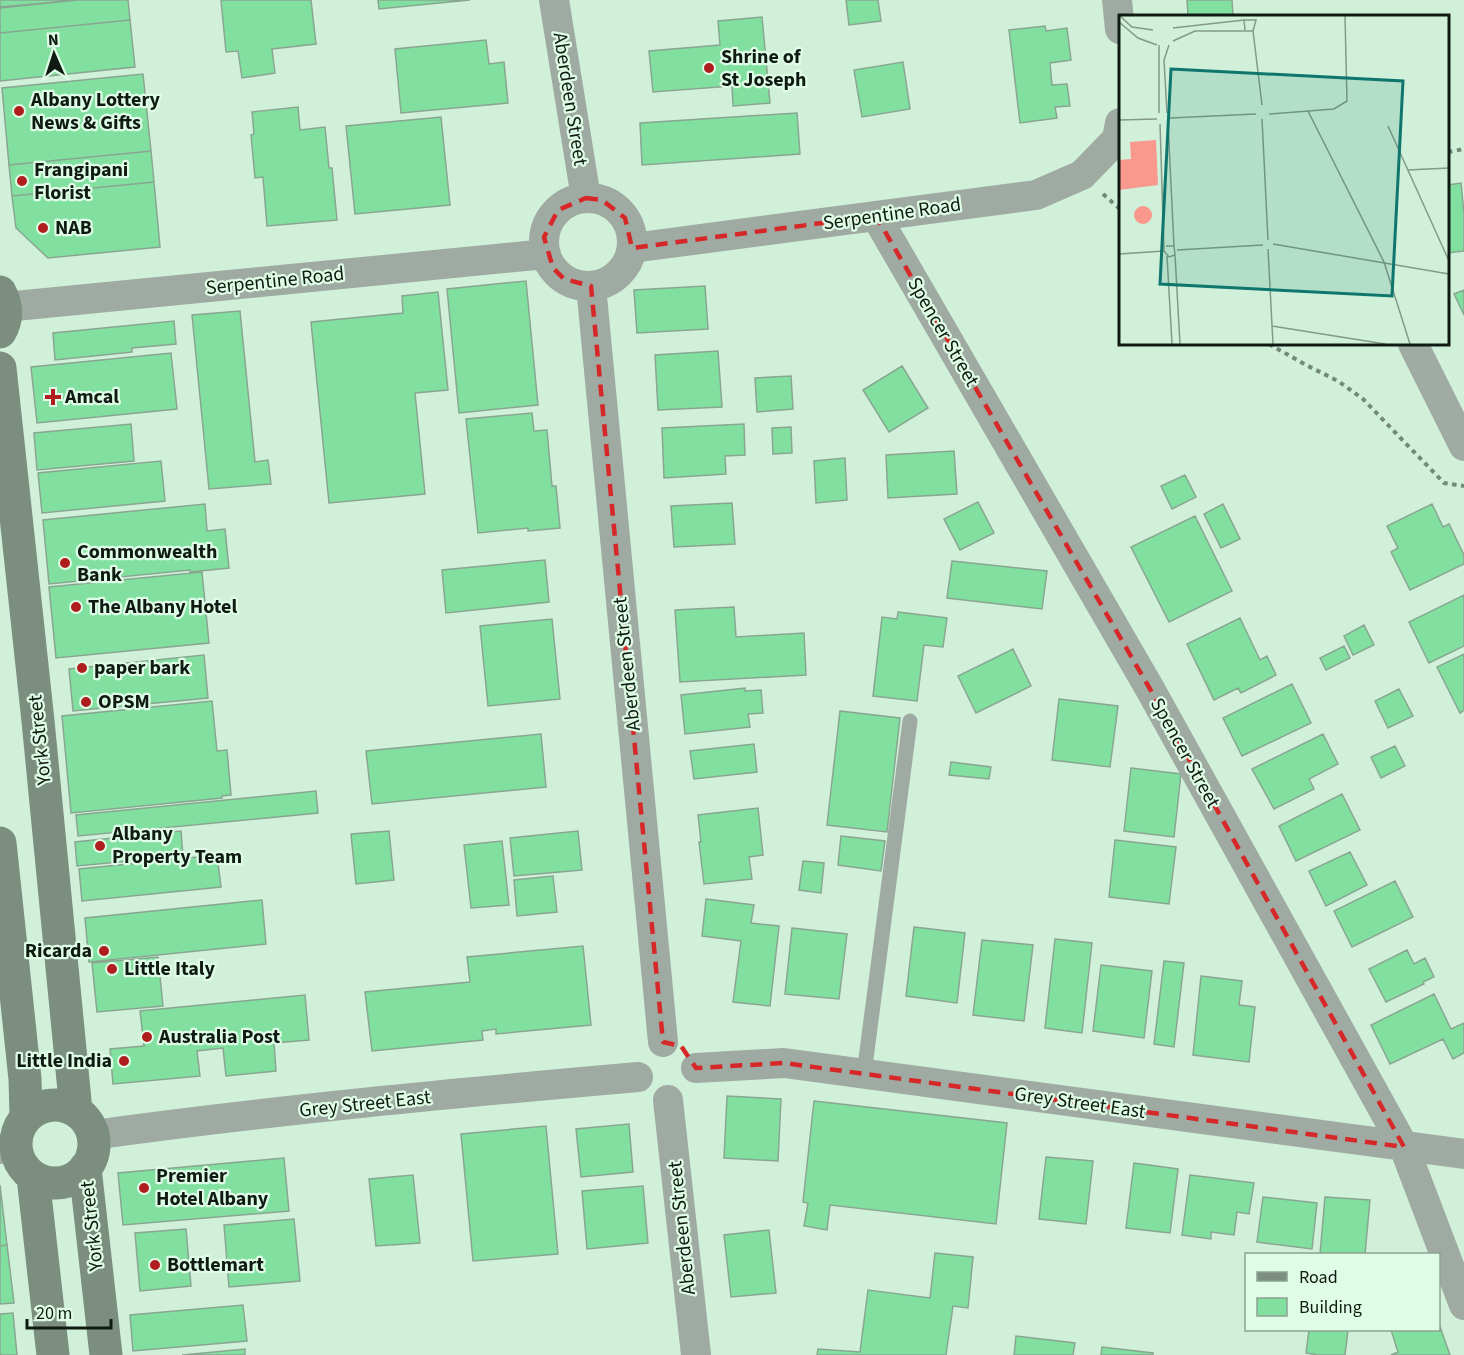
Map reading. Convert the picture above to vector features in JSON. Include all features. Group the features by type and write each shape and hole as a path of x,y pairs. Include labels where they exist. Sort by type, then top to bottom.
{"main road":[{"name":"York Street","path":"0,368 84,1123"},
{"path":"0,843 25,1079 14,1137 20,1164 33,1177 46,1183 61,1183 75,1178 86,1168 92,1158 94,1147 84,1123 63,1106 37,1109 14,1137"},
{"name":"York Street","path":"86,1168 106,1355"},
{"path":"33,1177 53,1355"}],"street":[{"name":"Aberdeen Street","path":"554,0 586,198"},
{"path":"1117,0 1119,19"},
{"name":"Serpentine Road","path":"632,248 1036,195 1083,175 1117,139 1119,128"},
{"path":"586,198 602,200 615,207 626,218 632,232 632,248 628,262 606,283 591,286 578,285 564,279 553,268 546,254 544,237 548,222 558,210 571,202 586,198"},
{"name":"Spencer Street","path":"876,216 1150,689 1404,1147 1464,1305"},
{"name":"Serpentine Road","path":"2,310 546,254"},
{"name":"Aberdeen Street","path":"591,286 663,1042"},
{"path":"1414,345 1464,446"},
{"path":"663,1042 673,1042 689,1052 696,1068 696,1078 692,1087 686,1094 668,1101 649,1094 642,1086 637,1067 646,1050 663,1042"},
{"name":"Grey Street East","path":"696,1068 784,1064 1464,1154"},
{"name":"Grey Street East","path":"84,1123 184,1123 638,1077"},
{"name":"Aberdeen Street","path":"668,1101 696,1355"}],"lane":[{"path":"864,1074 910,722"}],"path":[{"path":"1449,152 1464,149"},
{"path":"1271,345 1338,381 1363,399 1444,483 1464,486"}],"highlighted area":[{"path":"586,198 602,200 625,218 632,248 876,216 1150,689 1404,1147 784,1063 696,1068 681,1046 663,1042 591,286 564,279 553,268 544,237 558,210"}],"building":[{"path":"0,0 77,0 0,7"},
{"path":"78,0 128,0 130,20 0,33 0,8"},
{"path":"221,0 311,0 316,44 272,49 275,73 242,78 238,51 226,52"},
{"path":"378,0 470,0 379,9"},
{"path":"846,0 878,0 881,21 849,25"},
{"path":"1187,0 1232,0 1233,15 1188,15"},
{"name":"Shrine of St Joseph","path":"762,17 770,103 733,106 732,86 653,92 649,51 720,45 718,21"},
{"path":"130,20 135,67 0,81 0,33"},
{"path":"1045,26 1046,31 1067,28 1071,60 1050,63 1052,85 1067,84 1070,106 1055,107 1057,118 1020,123 1009,30"},
{"path":"486,40 489,64 504,62 508,103 401,113 395,49"},
{"path":"903,62 910,109 862,117 854,70"},
{"path":"143,74 151,151 9,165 2,88"},
{"path":"298,107 300,130 325,127 337,220 267,226 263,177 255,178 251,135 254,134 252,112"},
{"path":"797,113 800,154 642,165 640,123"},
{"path":"441,117 450,205 355,214 346,126"},
{"path":"151,151 154,182 12,196 9,165"},
{"path":"154,182 160,247 48,258 16,228 12,196"},
{"path":"1461,183 1464,251 1449,253 1449,185"},
{"path":"526,281 538,405 459,413 447,289"},
{"path":"705,286 708,329 637,333 634,290"},
{"path":"1464,290 1464,315 1454,294"},
{"path":"438,292 448,390 415,393 425,494 329,503 311,322 403,313 402,296"},
{"path":"240,311 255,462 268,460 271,484 209,489 192,315"},
{"path":"174,321 176,344 132,348 132,352 55,360 53,333"},
{"path":"718,351 722,407 658,410 655,355"},
{"path":"171,353 177,409 37,423 31,367"},
{"path":"902,366 928,408 889,432 863,390"},
{"path":"791,376 793,409 757,412 755,378"},
{"path":"532,413 534,431 547,430 552,486 556,486 560,528 528,531 528,528 478,533 466,419"},
{"path":"131,424 134,461 37,470 34,433"},
{"path":"744,424 745,455 725,456 726,474 664,478 662,428"},
{"path":"791,427 792,453 773,454 772,428"},
{"path":"954,451 957,494 888,498 886,455"},
{"path":"845,458 847,500 816,503 814,461"},
{"path":"161,461 165,501 42,513 38,473"},
{"path":"1185,475 1196,497 1172,509 1161,486"},
{"path":"978,502 994,533 960,550 944,519"},
{"path":"732,503 735,544 674,547 671,506"},
{"path":"205,504 207,531 225,529 229,568 49,584 43,520"},
{"path":"1223,504 1240,539 1221,548 1204,514"},
{"path":"1432,504 1443,527 1449,524 1464,555 1464,564 1410,590 1391,552 1398,548 1387,526"},
{"path":"1195,516 1232,591 1169,622 1131,547"},
{"path":"545,560 549,602 446,613 442,570"},
{"path":"952,561 1047,571 1042,609 947,598"},
{"path":"202,572 209,643 56,658 49,587"},
{"path":"1464,595 1464,646 1429,663 1409,622"},
{"path":"734,607 736,637 804,633 806,675 680,682 675,610"},
{"path":"898,612 947,618 943,647 924,645 917,701 873,696 882,617 897,619"},
{"path":"1240,618 1260,660 1267,656 1276,675 1241,693 1238,688 1214,700 1187,644"},
{"path":"552,619 560,699 488,706 480,626"},
{"path":"1364,625 1374,645 1353,655 1344,636"},
{"path":"1344,646 1350,658 1326,670 1320,658"},
{"path":"1013,649 1031,686 976,713 958,676"},
{"path":"1464,654 1464,710 1460,713 1437,667"},
{"path":"204,655 208,698 73,711 69,669"},
{"path":"1292,684 1311,723 1242,756 1223,718"},
{"path":"745,688 745,691 761,690 763,713 748,714 750,727 685,734 681,695"},
{"path":"1399,689 1413,716 1388,728 1375,701"},
{"path":"1059,699 1118,706 1110,767 1052,760"},
{"path":"212,701 217,751 227,750 231,795 222,796 222,798 71,813 62,716"},
{"path":"840,711 900,718 887,832 827,825"},
{"path":"541,734 546,787 372,804 366,751"},
{"path":"1323,734 1338,764 1309,779 1314,789 1274,809 1252,769"},
{"path":"754,744 757,772 694,779 690,751"},
{"path":"1395,746 1405,766 1381,778 1371,757"},
{"path":"951,762 991,767 989,779 949,775"},
{"path":"1131,768 1181,774 1174,837 1124,831"},
{"path":"316,791 318,813 78,836 76,815"},
{"path":"1342,794 1360,830 1296,861 1279,826"},
{"path":"758,808 763,855 749,857 752,879 704,884 698,815"},
{"path":"181,831 183,856 77,866 75,842"},
{"path":"389,831 394,880 356,884 351,834"},
{"path":"578,831 582,870 514,876 510,838"},
{"path":"841,836 885,841 881,871 838,865"},
{"path":"1115,840 1176,847 1169,904 1109,897"},
{"path":"502,841 509,905 471,908 464,845"},
{"path":"1350,852 1367,885 1326,906 1309,871"},
{"path":"217,855 221,887 82,901 79,869"},
{"path":"803,861 824,863 821,893 799,890"},
{"path":"553,876 557,912 517,916 514,880"},
{"path":"1395,881 1413,917 1352,947 1334,911"},
{"path":"706,899 754,905 751,923 779,926 770,1006 733,1002 741,941 702,936"},
{"path":"262,900 266,944 89,962 85,918"},
{"path":"914,927 965,933 957,1003 906,996"},
{"path":"792,928 847,934 839,999 785,994"},
{"path":"1055,939 1092,943 1082,1033 1045,1028"},
{"path":"982,940 1033,945 1024,1021 973,1015"},
{"path":"583,946 591,1025 496,1034 496,1029 482,1031 483,1040 372,1051 365,992 470,982 467,957"},
{"path":"1407,950 1414,964 1425,958 1434,977 1386,1002 1369,969"},
{"path":"158,957 163,1006 97,1012 92,963"},
{"path":"1164,961 1184,963 1174,1047 1154,1044"},
{"path":"1101,965 1152,971 1144,1038 1093,1031"},
{"path":"1201,976 1242,981 1239,1005 1255,1007 1249,1062 1193,1055"},
{"path":"1434,994 1451,1029 1464,1023 1464,1053 1453,1059 1443,1039 1390,1064 1371,1025"},
{"path":"305,995 309,1040 274,1043 276,1071 226,1076 223,1048 197,1051 200,1076 113,1084 110,1049 144,1046 140,1011"},
{"path":"727,1096 781,1099 778,1161 724,1158"},
{"path":"814,1101 1007,1123 996,1224 830,1205 827,1230 804,1226 808,1203 803,1202"},
{"path":"629,1124 633,1172 581,1177 576,1129"},
{"path":"546,1126 558,1254 473,1261 461,1134"},
{"path":"1046,1157 1093,1161 1086,1224 1039,1219"},
{"path":"284,1158 289,1211 123,1225 118,1173"},
{"path":"1134,1163 1178,1169 1170,1233 1126,1228"},
{"path":"413,1175 420,1243 376,1246 369,1179"},
{"path":"1190,1175 1254,1183 1249,1214 1237,1212 1234,1235 1211,1232 1211,1239 1182,1235"},
{"path":"0,1185 7,1245 0,1246"},
{"path":"643,1186 648,1243 587,1249 582,1191"},
{"path":"1263,1197 1317,1203 1312,1249 1257,1242"},
{"path":"1325,1197 1370,1200 1365,1253 1320,1253"},
{"path":"294,1219 300,1281 229,1287 224,1225"},
{"path":"186,1229 191,1286 140,1291 135,1233"},
{"path":"769,1230 776,1293 731,1297 724,1235"},
{"path":"7,1245 14,1303 0,1304 0,1246"},
{"path":"935,1253 973,1257 968,1308 953,1306 946,1355 817,1355 818,1349 860,1352 868,1290 930,1298"},
{"path":"243,1305 247,1341 133,1351 130,1315"},
{"path":"13,1313 17,1355 0,1355 0,1314"},
{"path":"1440,1327 1450,1355 1391,1355 1398,1352 1391,1331 1440,1331"},
{"path":"1309,1331 1348,1331 1345,1355 1306,1353"},
{"path":"1016,1336 1075,1343 1073,1355 1014,1355"},
{"path":"1102,1347 1153,1353 1153,1355 1101,1355"},
{"path":"245,1349 245,1355 182,1355"}],"place":[{"name":"Shrine of St Joseph","path":"709,68"},
{"name":"Albany Lottery News & Gifts","path":"19,111"},
{"name":"Frangipani Florist","path":"22,181"},
{"name":"NAB","path":"43,228"},
{"name":"Amcal","path":"53,397"},
{"name":"Commonwealth Bank","path":"65,563"},
{"name":"The Albany Hotel","path":"76,607"},
{"name":"paper bark","path":"82,668"},
{"name":"OPSM","path":"86,702"},
{"name":"Albany Property Team","path":"100,846"},
{"name":"Ricarda","path":"104,951"},
{"name":"Little Italy","path":"112,969"},
{"name":"Australia Post","path":"147,1037"},
{"name":"Little India","path":"124,1061"},
{"name":"Premier Hotel Albany","path":"144,1188"},
{"name":"Bottlemart","path":"155,1265"}]}
